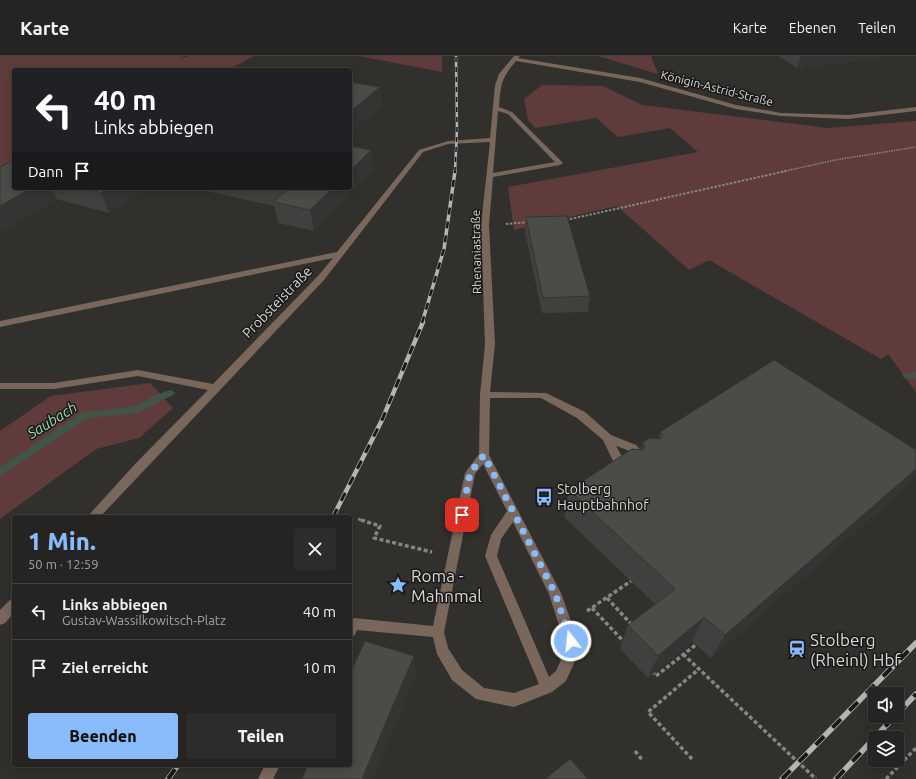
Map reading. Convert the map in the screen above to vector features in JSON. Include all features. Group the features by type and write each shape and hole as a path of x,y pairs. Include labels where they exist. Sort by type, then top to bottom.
{"street":[{"name":"Rhenaniastraße","path":"484,455 485,395 490,344 486,225 489,176 495,108 502,74 516,57"},
{"name":"Königin-Astrid-Straße","path":"516,57 617,75 659,85 735,107 776,114 845,118 896,113 916,109"},
{"path":"489,176 560,163 510,113 495,108"},
{"name":"Probsteistraße","path":"95,515 321,278 421,151 438,143 492,140"},
{"path":"0,324 341,254"},
{"path":"0,386 54,386 138,373 215,388"},
{"path":"485,395 543,395 580,414 607,438 632,448 648,461"},
{"path":"607,438 617,458 631,472"},
{"path":"484,455 514,511 555,593 571,641 568,661 561,676 547,687 514,700 481,694 457,675 442,650 438,632 470,473 484,455"},
{"path":"514,511 495,538 491,556 547,687"},
{"path":"0,619 12,606"},
{"path":"352,628 354,624 438,632"},
{"path":"265,779 272,767"}],"path":[{"path":"563,221 835,160 916,147"},
{"path":"486,225 532,222"},
{"path":"358,519 380,526 374,538 453,557"},
{"path":"566,624 631,581"},
{"path":"607,598 633,626"},
{"path":"592,608 627,645"},
{"path":"647,666 656,676 697,644"},
{"path":"683,654 816,779"},
{"path":"688,658 700,670 648,712 692,759"},
{"path":"664,660 669,665"},
{"path":"886,779 916,748"},
{"path":"635,751 643,761"}],"shaded area":[{"path":"0,56 184,56 180,59 188,56 254,56 232,68 12,68 12,185 0,191"},
{"path":"359,56 442,56 442,72"},
{"path":"598,56 651,56 658,74"},
{"path":"542,85 603,86 642,105 828,128 916,121 916,392 888,354 881,359 709,260 689,270 617,206 514,230 508,187 698,152 670,128 618,137 596,118 535,128 528,120 524,99"},
{"path":"150,383 173,408 139,438 96,449 0,519 0,431 51,396"}],"building":[{"path":"352,82 380,87 352,110"},
{"path":"352,146 371,150 352,169"},
{"path":"12,161 12,190 28,190 0,206 0,167"},
{"path":"90,190 105,190 101,193"},
{"path":"280,190 331,190 310,210 273,202 286,191"},
{"path":"567,216 590,296 543,298 526,217"},
{"path":"774,360 916,450 916,469 725,635 704,617 658,656 628,625 675,589 569,490 632,449 643,450 645,446 643,442 650,438 660,439 663,435 660,432"},
{"path":"365,641 414,656 362,779 302,779 307,767 352,767 352,669"},
{"path":"570,759 588,779 545,779"}],"waterway":[{"name":"Saubach","path":"907,376 916,375"},
{"name":"Saubach","path":"0,472 87,415 137,409 170,393"}],"railway":[{"path":"455,172 457,129 456,56"},
{"path":"422,323 444,249 455,171"},
{"path":"334,515 382,420 423,322"},
{"path":"782,779 916,643"},
{"path":"904,707 916,694"},
{"path":"836,779 888,723"},
{"path":"168,779 177,767"}],"place":[{"name":"Stolberg Hauptbahnhof","path":"544,497"},
{"name":"Roma - Mahnmal","path":"398,585"},
{"name":"Stolberg (Rheinl) Hbf","path":"797,649"}],"route":[{"path":"462,515 470,473 484,455 555,593 571,641"}]}
